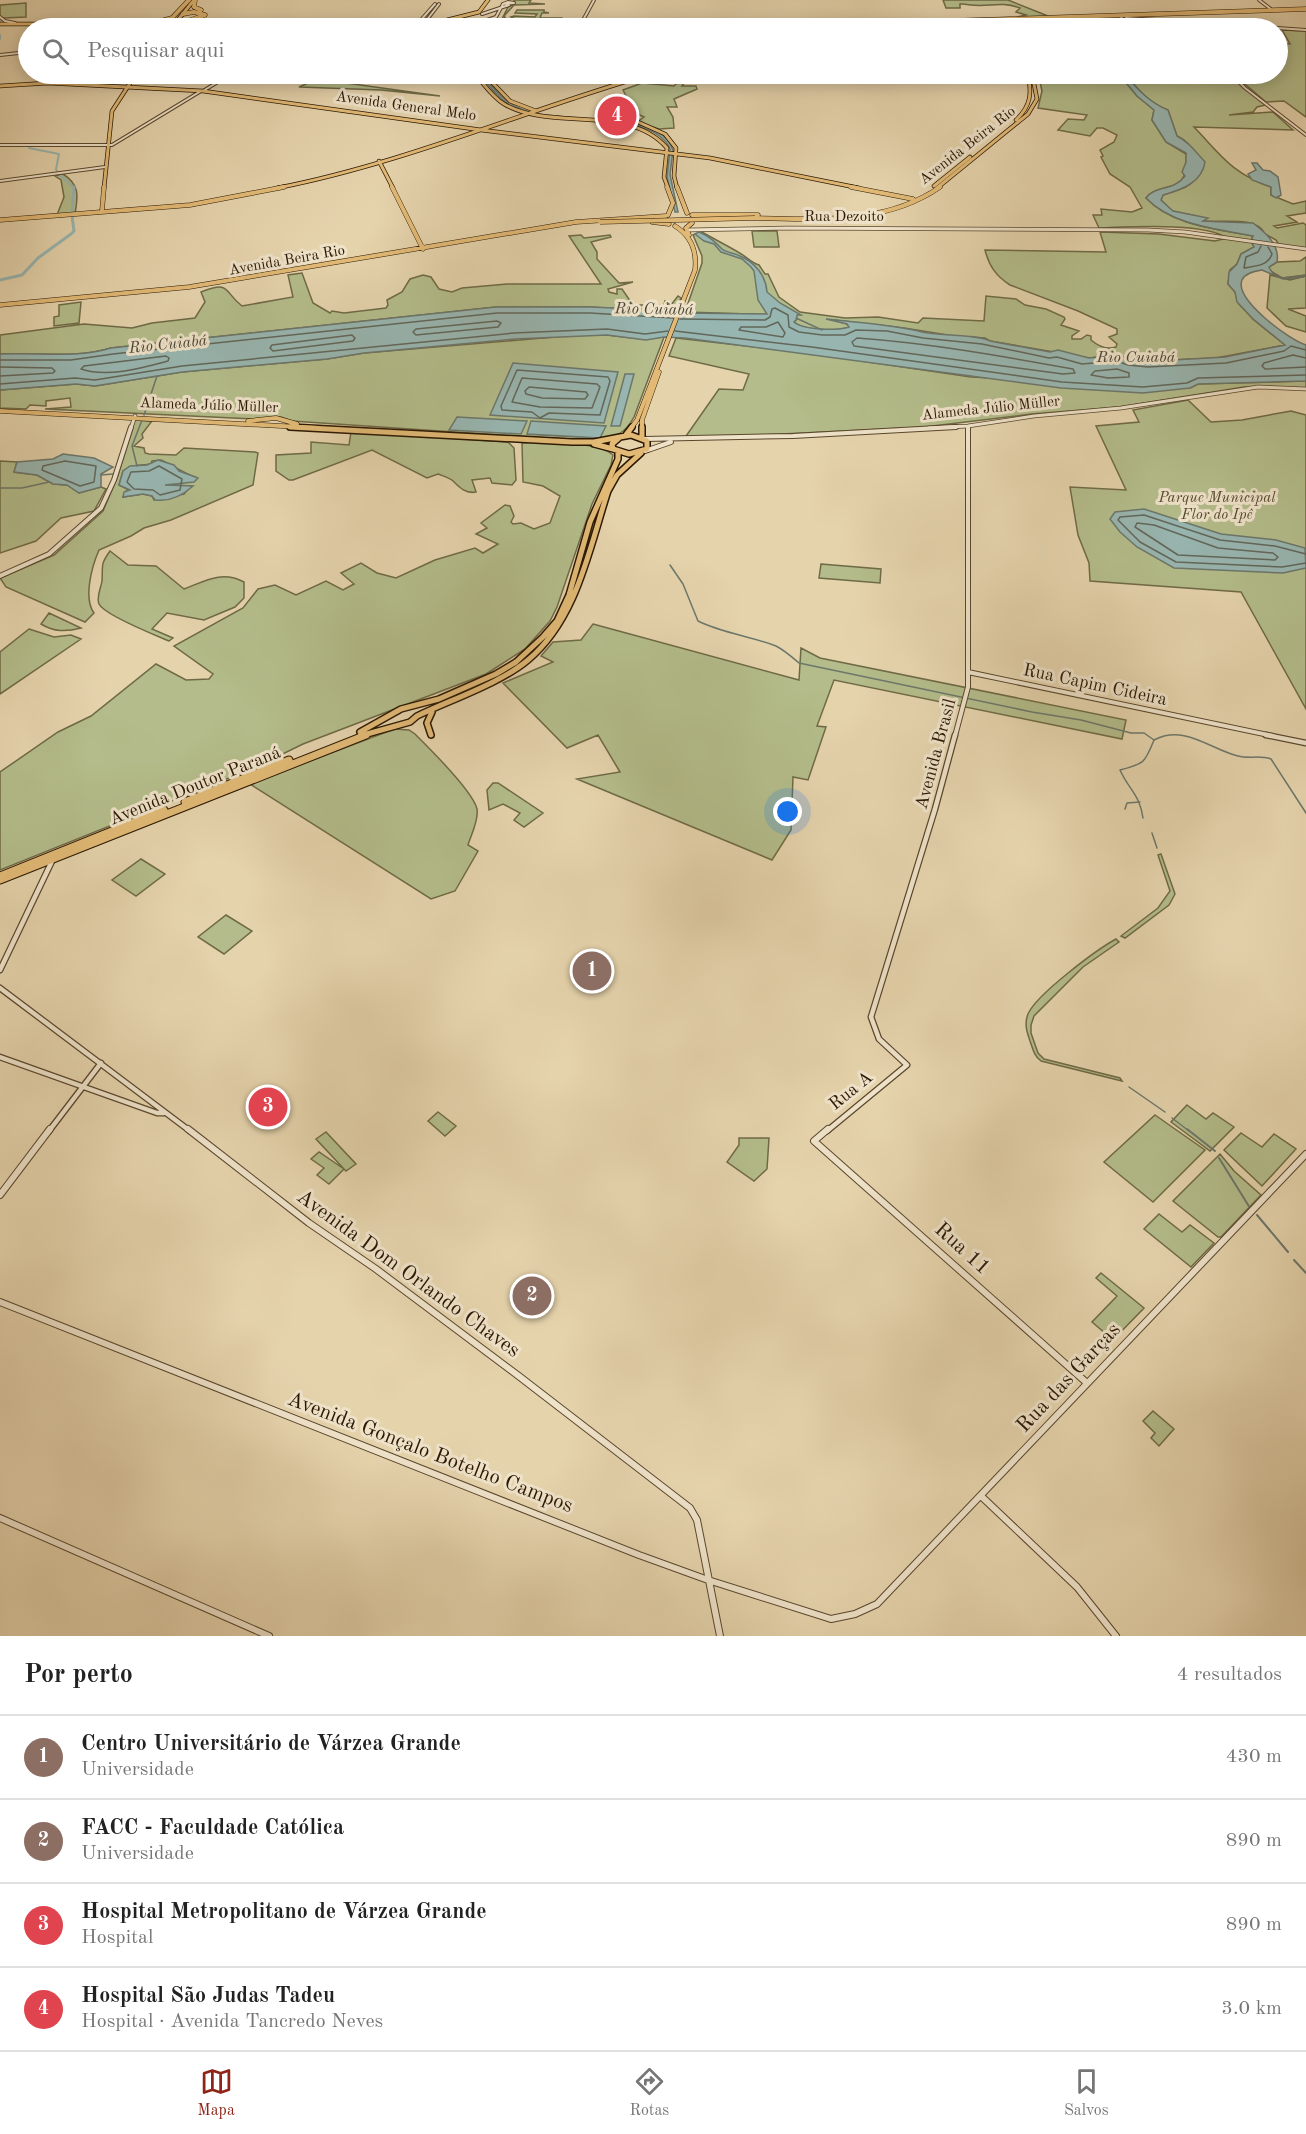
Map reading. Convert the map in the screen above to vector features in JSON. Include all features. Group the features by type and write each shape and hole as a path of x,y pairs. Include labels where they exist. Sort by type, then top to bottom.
{"highway":[{"path":"171,18 189,0"},
{"path":"195,0 194,8 208,13 207,18"},
{"path":"1078,18 1306,10"},
{"path":"1145,18 1286,11"},
{"path":"183,14 194,12 205,15 198,18"}],"main road":[{"path":"179,18 195,0"},
{"path":"474,18 482,14 490,0"},
{"path":"463,18 479,12 490,0"},
{"path":"177,18 185,6"},
{"path":"0,24 15,23"},
{"path":"0,24 18,24"},
{"name":"Avenida General Melo","path":"0,86 40,84 128,86 202,91 726,161 913,199"},
{"path":"486,84 501,97 530,112 635,122 651,126 669,137 676,154 674,176 681,202 685,213 696,219 687,226 687,230 698,251 700,263 698,274 686,294"},
{"path":"491,84 505,105 530,112 639,126 663,140 667,153 664,177 672,203 664,220 669,224"},
{"path":"0,220 228,199 336,176 616,84"},
{"name":"Avenida Beira Rio","path":"860,214 913,199 936,185 1029,113 1036,99 1032,84"},
{"path":"102,212 112,111 128,86"},
{"name":"Avenida Beira Rio","path":"561,224 860,214 906,205 932,192 964,168 1012,125"},
{"path":"976,157 982,151 980,149"},
{"path":"379,161 423,248"},
{"path":"964,168 961,167 965,161"},
{"path":"932,192 940,185 936,185"},
{"name":"Avenida Beira Rio","path":"468,241 561,224 685,213 776,217"},
{"name":"Avenida Beira Rio","path":"576,225 635,222 675,226 776,217"},
{"name":"Avenida Beira Rio","path":"73,299 118,296 250,279 423,248 600,222"},
{"path":"405,708 439,699 496,674 530,650 557,621 569,595 590,522 618,459 612,444 637,420 695,270 696,256 685,234 675,226"},
{"name":"Avenida Beira Rio","path":"0,306 242,280"},
{"path":"118,296 137,291"},
{"path":"405,708 413,709 417,716 513,670 528,660 557,629 573,597 608,491 617,475 649,446 643,438 642,420 663,356"},
{"name":"Alameda Júlio Müller","path":"0,410 572,442 594,442 622,436 643,438"},
{"name":"Alameda Júlio Müller","path":"135,417 239,421 278,418 301,425 417,433"},
{"path":"265,425 262,422 268,418"},
{"path":"275,425 279,422 278,418"},
{"name":"Alameda Júlio Müller","path":"572,442 629,454 642,452"},
{"path":"431,735 426,724 427,717 462,695"},
{"name":"Avenida Doutor Paraná","path":"0,876 350,736 405,708"},
{"path":"395,712 394,719 402,723"},
{"name":"Avenida Doutor Paraná","path":"0,880 348,740 412,721 417,716"}],"street":[{"path":"584,18 594,0"},
{"path":"1258,0 1272,10"},
{"path":"424,17 439,3"},
{"path":"430,18 439,3"},
{"path":"482,14 508,3"},
{"path":"501,18 508,3"},
{"path":"493,18 508,3"},
{"path":"486,9 491,10"},
{"path":"0,17 5,21 15,23"},
{"path":"1288,29 1306,30"},
{"path":"0,55 18,53"},
{"path":"0,145 109,146 214,84"},
{"path":"1241,84 1306,135"},
{"path":"0,181 105,167"},
{"name":"Rua Dezoito","path":"698,231 890,228 1148,230 1217,236 1306,249"},
{"path":"687,230 698,231"},
{"path":"689,235 698,231"},
{"name":"Alameda Júlio Müller","path":"643,438 676,440 968,426 1034,416 1121,408 1258,387 1306,389"},
{"path":"0,576 49,554 101,508 114,480 135,417"},
{"name":"Avenida Brasil","path":"907,1065 878,1040 871,1017 935,809 965,697 968,672 968,426"},
{"name":"Alameda Júlio Müller","path":"642,452 676,440"},
{"name":"Rua Capim Cideira","path":"968,672 1306,743"},
{"path":"0,970 53,859"},
{"name":"Avenida Dom Orlando Chaves","path":"0,988 309,1224 362,1258 690,1508 697,1520 720,1636"},
{"path":"0,1057 157,1113 166,1113"},
{"path":"0,1195 101,1063"},
{"name":"Rua A","path":"814,1141 907,1065"},
{"name":"Rua 11","path":"814,1141 1087,1383"},
{"name":"Rua das Garças","path":"852,1617 878,1605 1306,1154"},
{"name":"Avenida Gonçalo Botelho Campos","path":"0,1302 708,1580 831,1619 852,1617"},
{"path":"981,1496 1077,1587 1116,1636"},
{"path":"0,1518 269,1636"}],"green space":[{"path":"514,0 531,0 529,3 545,4 514,5 504,16 505,18 502,18 508,7 514,4"},
{"path":"943,0 1008,0 1053,18 1017,17 1026,15 1016,12 1020,8 1005,5 960,4 960,8 946,8"},
{"path":"26,3 26,17 3,18 0,16 0,5"},
{"path":"517,10 544,10 549,13 542,13 540,18 511,17 535,17 537,14 515,13"},
{"path":"1288,30 1306,31 1306,117 1284,101 1266,102 1245,84 1288,84 1288,44 1290,44"},
{"path":"306,84 353,84 440,96 381,90 299,87"},
{"path":"639,84 674,86 684,84 682,86 696,86 697,89 674,99 677,107 667,107 673,117 674,128 659,129 637,122 644,117 635,113 623,90"},
{"path":"1040,84 1127,84 1154,110 1152,120 1166,142 1186,154 1186,168 1179,182 1153,192 1146,198 1169,215 1196,225 1253,236 1251,241 1254,247 1241,254 1237,264 1230,270 1228,284 1235,292 1239,304 1254,320 1285,345 1216,358 1148,361 1114,355 1089,358 990,341 985,338 960,337 834,320 847,324 849,327 820,329 804,327 794,322 797,319 783,315 685,312 702,263 702,256 693,235 702,232 759,265 765,274 768,274 779,297 800,312 845,318 878,317 918,323 923,318 984,321 986,296 1016,299 1025,305 1046,309 1064,317 1061,325 1079,331 1072,336 1072,339 1081,339 1087,335 1091,336 1091,340 1100,346 1116,347 1117,344 1109,337 1117,334 1117,329 1078,311 1010,285 994,270 985,250 1106,252 1100,232 1159,234 1215,241 1227,238 1216,233 1184,228 1099,228 1093,215 1102,215 1101,209 1132,212 1142,208 1130,187 1110,174 1101,157 1103,156 1100,150 1114,142 1117,135 1103,128 1097,128 1090,136 1058,130 1068,119 1084,120 1087,115 1038,108 1042,91"},
{"path":"1134,84 1241,84 1265,105 1257,107 1253,112 1229,115 1273,112 1293,130 1194,127 1236,169 1257,182 1271,187 1271,195 1293,204 1306,201 1306,213 1287,216 1297,222 1274,226 1277,228 1303,223 1306,225 1306,248 1279,245 1276,240 1255,225 1203,221 1205,218 1172,211 1161,200 1163,195 1186,187 1192,164 1192,151 1185,141 1177,136 1168,110"},
{"path":"63,174 75,187 77,202 75,214 57,215 64,197 61,180 55,176"},
{"path":"752,231 777,231 779,247 754,247"},
{"path":"581,235 584,238 610,235 611,237 591,242 597,252 597,259 619,283 633,282 608,289 609,292 617,294 617,289 622,289 633,305 664,305 665,301 671,305 678,296 681,298 674,312 590,307 496,307 111,348 84,353 0,354 0,335 84,324 132,328 152,323 195,318 205,302 201,292 218,287 226,289 242,306 293,297 288,275 302,273 313,303 330,313 332,311 344,313 386,308 387,300 402,292 410,279 423,275 431,277 439,289 452,292 462,288 507,284 601,284 569,236"},
{"path":"1306,257 1306,275 1282,278 1269,270 1269,267 1277,262 1300,261"},
{"path":"1270,275 1290,280 1306,276 1306,308 1288,309 1306,316 1306,332 1286,326 1267,308"},
{"path":"81,302 79,323 54,326 54,317 59,316 59,305"},
{"path":"578,335 607,335 642,339 664,337 630,424 621,433 589,441 292,421 281,417 254,419 45,409 71,407 70,398 46,401 46,406 30,405 26,409 0,408 0,390 76,384 95,386 182,372 327,359 364,353","holes":["605,426 600,438 527,434"]},
{"path":"676,338 807,353 971,377 1190,388 1198,384 1306,381 1306,388 1244,387 1119,407 1032,414 924,427 684,439 719,389 743,390 749,374 669,356"},
{"name":"Parque Municipal Flor do Ipê","path":"1188,400 1211,422 1242,420 1291,411 1306,415 1306,709 1241,592 1090,581 1089,563 1078,535 1070,487 1126,490 1096,426 1139,422 1133,410"},
{"path":"135,420 152,421 142,434 143,438 134,446 144,448 145,453 176,455 184,448 258,453 253,485 171,520 144,528 99,550 91,573 89,591 94,613 85,622 6,587 0,578 54,555 103,511 117,478","holes":["161,460 195,477 183,483 165,485 191,486 184,494 154,500 152,496 143,494 123,497 126,491 131,491 119,485 123,471 133,466 151,464 152,461"]},
{"path":"351,432 508,442 514,448 516,480 512,485 492,483 490,478 472,480 476,492 469,492 446,477 438,474 427,478 372,450 293,480 289,480 276,471 276,455 311,453 311,442 349,445"},
{"path":"556,442 583,445 596,447 613,455 611,465 592,504 557,607 550,621 525,649 486,674 303,744 254,768 0,870 0,772 58,732 91,716 156,664 186,680 209,679 213,674 174,646 243,608 258,589 275,585 296,595 326,581 343,590 354,584 341,573 361,563 377,573 396,578 435,560 475,548 483,553 498,544 476,534 487,528 481,523 505,505 510,506 514,516 511,522 513,524 521,523 534,529 550,523 560,496 543,486 523,482 522,443"},
{"path":"0,461 17,462 14,472 37,475 53,484 67,485 79,493 101,487 106,489 94,511 61,518 36,541 0,553"},
{"path":"110,551 128,565 156,566 184,589 214,578 236,579 244,582 244,598 235,607 204,620 167,613 152,629 173,638 169,641 110,614 99,604 103,565"},
{"path":"821,564 881,569 880,583 819,578"},
{"path":"49,613 81,628 60,630 46,627 41,624"},
{"path":"593,624 799,680 801,648 820,658 1126,720 1122,739 834,680 817,726 826,727 808,780 793,777 791,830 772,860 577,779 620,772 598,735 567,748 503,683 553,662 541,656 553,642 581,640"},
{"path":"29,629 54,637 71,635 81,639 0,694 0,652"},
{"path":"394,729 409,730 415,734 459,781 474,801 477,809 476,823 468,845 478,851 455,891 431,899 250,784"},
{"path":"493,783 498,783 543,813 524,827 514,820 520,813 503,804 489,810 487,790"},
{"path":"1161,854 1175,894 1169,905 1125,938 1121,936 1158,908 1170,891 1158,855"},
{"path":"141,859 165,874 136,896 112,880"},
{"path":"226,915 252,931 224,954 198,937"},
{"path":"1116,939 1119,942 1083,967 1034,1016 1031,1033 1038,1053 1044,1059 1120,1078 1122,1081 1041,1061 1034,1052 1028,1034 1026,1025 1028,1014 1054,985"},
{"path":"1187,1105 1206,1119 1213,1113 1234,1127 1210,1151 1171,1122"},
{"path":"438,1112 456,1126 445,1136 428,1121"},
{"path":"1155,1115 1205,1150 1153,1202 1104,1162"},
{"path":"326,1132 356,1164 346,1171 316,1139"},
{"path":"1241,1133 1262,1147 1274,1134 1296,1149 1262,1186 1224,1150"},
{"path":"739,1138 769,1138 767,1169 754,1181 727,1162 739,1145"},
{"path":"319,1152 344,1169 329,1184 317,1175 324,1168 311,1159"},
{"path":"1220,1154 1234,1171 1261,1195 1221,1237 1218,1237 1173,1201"},
{"path":"1159,1214 1182,1232 1190,1225 1214,1243 1191,1267 1144,1229"},
{"path":"1101,1273 1144,1308 1113,1340 1092,1322 1117,1296 1096,1278"},
{"path":"1153,1411 1174,1429 1159,1446 1151,1438 1155,1433 1143,1421"}],"water":[{"path":"488,84 510,103 536,113 528,112 511,106"},
{"name":"Rio Cuiabá","path":"1127,84 1133,84 1155,104 1168,110 1177,136 1205,162 1200,175 1195,180 1183,188 1163,195 1161,200 1173,211 1208,218 1203,221 1253,223 1267,235 1276,250 1277,262 1269,267 1272,272 1285,278 1306,275 1303,277 1283,279 1262,270 1256,271 1243,278 1242,288 1254,308 1265,318 1298,342 1306,345 1306,381 1198,384 1190,388 1143,393 1061,388 685,338 664,337 646,340 607,335 515,339 364,353 327,359 182,372 95,386 76,384 0,390 0,354 84,353 111,348 496,307 590,307 662,310 679,313 767,314 758,300 754,271 751,267 742,259 721,252 714,244 704,241 695,234 699,232 724,250 738,255 755,266 762,275 767,292 780,303 801,315 797,315 794,322 805,327 829,329 849,327 847,324 826,319 977,337 1050,352 1058,350 1089,358 1117,355 1131,360 1225,357 1285,345 1253,319 1237,302 1235,292 1228,284 1229,272 1237,264 1241,254 1254,247 1251,241 1253,236 1196,225 1169,214 1146,198 1154,191 1175,184 1185,176 1182,172 1186,162 1186,153 1166,142 1152,120 1154,110"},
{"path":"536,113 610,121 569,118 552,116"},
{"path":"610,121 633,123 646,127 667,139 673,150 670,175 678,212 675,212 667,177 670,149 660,136 643,128"},
{"path":"1252,163 1257,163 1263,170 1270,171 1278,177 1281,195 1276,198 1271,195 1271,187 1252,180 1248,174 1256,170"},
{"path":"513,363 618,372 604,423 490,415"},
{"path":"625,374 634,374 620,426 611,426"},
{"path":"457,417 527,421 521,434 449,430"},
{"path":"531,421 606,426 600,438 527,434"},
{"path":"63,454 94,458 113,467 101,474 101,487 79,493 67,485 53,484 37,475 14,472 17,462 53,459"},
{"path":"158,460 174,465 179,471 198,478 194,482 165,485 193,486 171,499 155,500 152,496 143,494 123,497 124,492 130,490 119,485 123,471 130,466 147,465"},
{"path":"1144,509 1221,534 1276,540 1305,548 1306,568 1283,573 1174,568 1137,547 1120,532 1110,519 1115,512"}],"waterway":[{"path":"29,148 59,154 56,169 58,173"},
{"path":"60,175 74,188"},
{"path":"72,213 74,188"},
{"path":"0,280 22,275 38,258 71,234 74,231 72,216"},
{"path":"796,318 822,330"},
{"path":"144,415 157,376"},
{"path":"137,466 132,446 142,420"},
{"path":"101,475 113,474"},
{"path":"0,488 22,488 49,482"},
{"path":"670,565 683,584 698,621 717,629 776,646 799,663 1032,712 1081,720 1131,733 1144,733 1154,740"},
{"path":"1154,740 1165,736 1186,736 1238,756 1271,759 1306,813"},
{"path":"1139,802 1120,770 1143,761 1154,740"},
{"path":"1125,809 1127,803 1139,802"},
{"path":"1139,802 1143,818"},
{"path":"1152,833 1157,848"},
{"path":"1129,1087 1165,1112"},
{"path":"1172,1118 1189,1131"},
{"path":"1187,1129 1215,1151"},
{"path":"1219,1158 1250,1208"},
{"path":"1257,1215 1288,1252"},
{"path":"1294,1260 1306,1273"}],"place":[{"name":"Hospital São Judas Tadeu","path":"617,116"},
{"name":"Centro Universitário de Várzea Grande","path":"592,971"},
{"name":"Hospital Metropolitano de Várzea Grande","path":"268,1107"},
{"name":"FACC - Faculdade Católica","path":"532,1296"}]}
